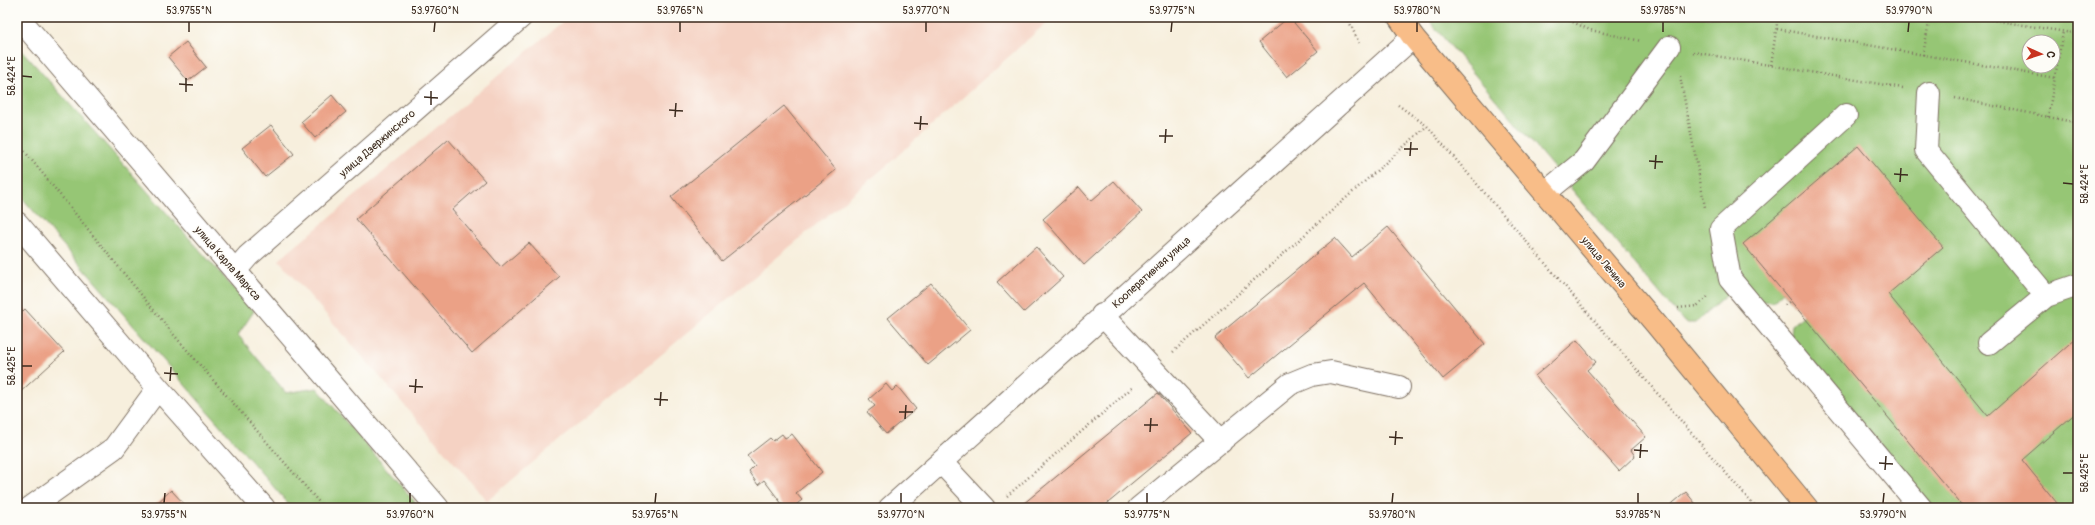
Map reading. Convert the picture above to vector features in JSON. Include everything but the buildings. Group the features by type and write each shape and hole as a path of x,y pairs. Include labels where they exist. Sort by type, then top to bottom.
{"main road":[{"name":"улица Ленина","path":"1399,17 1413,37 1546,192 1807,508"}],"street":[{"name":"улица Карла Маркса","path":"18,17 438,508"},
{"name":"улица Дзержинского","path":"235,271 248,256 521,17"},
{"name":"Кооперативная улица","path":"890,508 1102,315 1413,37"},
{"path":"1546,192 1584,162 1672,48"},
{"path":"1928,93 1926,150 2046,296"},
{"path":"1846,115 1721,230 1730,279 1921,508"},
{"path":"17,223 158,388 264,508"},
{"path":"1989,343 2046,296 2078,285"},
{"path":"1102,315 1220,442"},
{"path":"1139,508 1290,384 1312,374 1331,372 1399,387"},
{"path":"30,508 114,448 158,388"},
{"path":"941,462 984,508"}],"path":[{"path":"1347,17 1359,43"},
{"path":"1562,17 1590,30 1672,48 1928,93 2078,122"},
{"path":"1771,65 1778,17"},
{"path":"1923,55 1930,17"},
{"path":"1975,17 2078,34"},
{"path":"1777,29 2055,78"},
{"path":"2048,116 2063,32"},
{"path":"1672,48 1706,212"},
{"path":"1398,105 1427,126 1756,508"},
{"path":"1006,498 1427,126"},
{"path":"17,142 174,335 324,508"},
{"path":"1676,308 1697,306 1730,279"}],"shaded area":[{"path":"568,17 1053,17 886,166 487,501 279,260"}],"green space":[{"path":"1426,17 2078,17 2078,508 1932,508 1791,335 1792,325 1803,315 1783,292 1773,302 1760,301 1744,281 1737,260 1717,277 1730,292 1695,323 1685,323"},
{"path":"17,45 254,311 238,335 286,393 317,388 420,508 292,508 17,192"}]}
